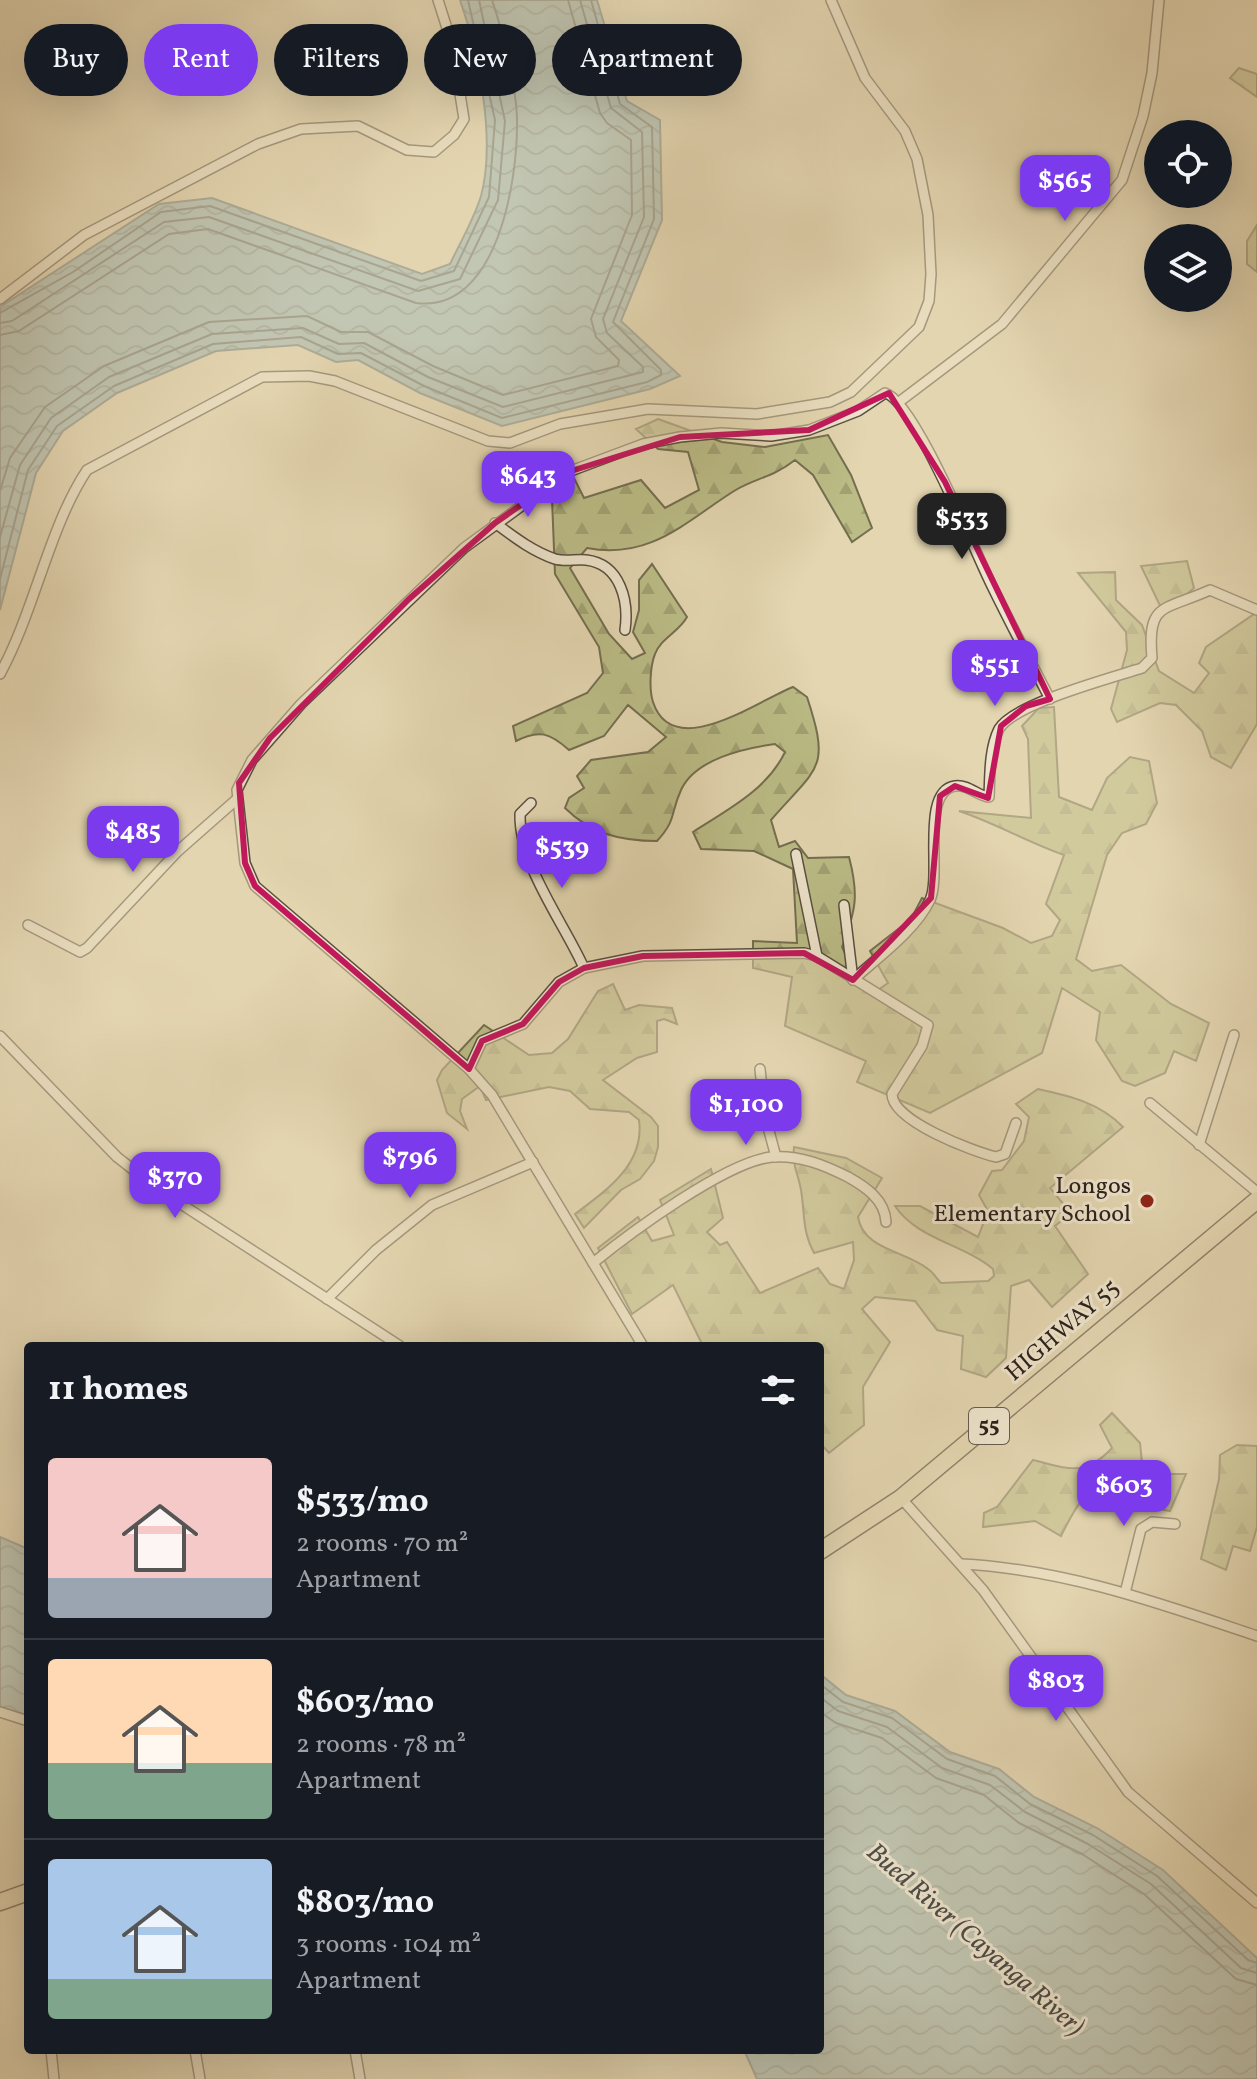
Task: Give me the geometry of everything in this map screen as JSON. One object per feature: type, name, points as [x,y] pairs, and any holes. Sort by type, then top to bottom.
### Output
[{"type":"highway","name":"HIGHWAY 55","points":[[824,1548],[901,1498],[1257,1200]]},
{"type":"highway","points":[[0,1902],[24,1893]]},
{"type":"street","points":[[0,299],[84,235],[258,144],[301,129],[358,126],[407,150],[434,152],[454,135],[464,119],[452,44],[438,0]]},
{"type":"street","points":[[0,674],[23,629],[72,493],[87,470],[262,377],[309,376],[335,381],[488,441],[510,443],[560,424],[648,409],[777,413],[830,402],[851,392],[919,327],[929,301],[931,245],[912,144],[865,78],[831,0]]},
{"type":"street","points":[[899,402],[1002,324],[1122,180],[1143,116],[1159,0]]},
{"type":"street","points":[[641,1342],[492,1095],[469,1069],[255,886],[245,863],[237,799],[239,783],[252,760],[301,704],[409,599],[495,523],[568,472],[643,444],[721,433],[771,436],[809,430],[858,411],[885,393],[899,402],[945,482],[989,580],[1050,699]]},
{"type":"street","points":[[495,523],[542,554],[563,561],[592,561],[610,573],[624,593],[625,630]]},
{"type":"street","points":[[853,980],[912,924],[931,898],[935,808],[940,796],[955,786],[967,787],[988,798],[994,741],[1001,726],[1026,706],[1149,663],[1149,627],[1156,614],[1210,590],[1257,610]]},
{"type":"street","points":[[28,925],[70,949],[80,952],[87,948],[178,851],[237,799]]},
{"type":"street","points":[[531,803],[520,814],[528,849],[559,926],[584,968]]},
{"type":"street","points":[[796,854],[817,956]]},
{"type":"street","points":[[844,905],[853,980]]},
{"type":"street","points":[[469,1069],[482,1041],[523,1024],[559,982],[584,968],[643,956],[789,952],[817,956],[928,1025],[922,1046],[892,1094],[893,1103],[900,1111],[949,1141],[996,1157],[1005,1154],[1016,1123]]},
{"type":"street","points":[[1199,1145],[1234,1035]]},
{"type":"street","points":[[0,1036],[117,1157],[158,1189],[394,1342]]},
{"type":"street","points":[[760,1069],[765,1116],[776,1157]]},
{"type":"street","points":[[1150,1103],[1257,1192]]},
{"type":"street","points":[[593,1263],[668,1207],[742,1167],[776,1157],[807,1160],[860,1183],[880,1203],[886,1222]]},
{"type":"street","points":[[327,1299],[376,1250],[432,1205],[533,1162]]},
{"type":"street","points":[[901,1498],[961,1564],[1128,1792],[1257,1903]]},
{"type":"street","points":[[1125,1593],[1141,1529],[1152,1522],[1175,1524]]},
{"type":"street","points":[[961,1564],[1036,1571],[1125,1593],[1257,1636]]},
{"type":"street","points":[[0,1712],[24,1720]]},
{"type":"street","points":[[51,2054],[54,2079]]},
{"type":"street","points":[[196,2054],[200,2079]]},
{"type":"street","points":[[356,2054],[360,2079]]},
{"type":"highlighted area","points":[[889,393],[945,482],[1050,699],[1026,706],[1001,726],[988,798],[955,786],[940,796],[931,898],[853,980],[804,953],[643,956],[584,968],[559,982],[523,1024],[482,1041],[469,1069],[255,886],[245,863],[239,783],[270,738],[409,599],[495,523],[568,472],[680,437],[809,430]]},
{"type":"green space","points":[[1239,68],[1257,74],[1257,97],[1230,78]]},
{"type":"green space","points":[[1257,225],[1257,272],[1247,264],[1247,241]]},
{"type":"green space","points":[[658,419],[722,442],[765,447],[828,435],[851,475],[872,528],[852,542],[813,475],[795,460],[779,471],[734,491],[666,536],[630,549],[587,548],[570,568],[609,634],[632,659],[645,653],[633,632],[639,610],[639,580],[652,564],[687,617],[661,644],[653,659],[652,697],[663,719],[679,727],[697,727],[739,714],[793,687],[807,697],[818,739],[816,766],[771,820],[779,847],[795,841],[808,858],[849,857],[854,902],[842,947],[858,980],[878,990],[888,983],[870,951],[911,919],[922,898],[1003,928],[1031,943],[1052,936],[1060,920],[1046,904],[1064,855],[959,811],[1031,818],[1028,739],[1022,726],[1039,708],[1054,707],[1059,797],[1092,810],[1107,778],[1130,757],[1149,761],[1157,803],[1146,824],[1122,833],[1107,855],[1076,959],[1092,971],[1121,965],[1171,1004],[1209,1023],[1196,1061],[1174,1051],[1165,1073],[1135,1086],[1122,1081],[1096,1040],[1100,1012],[1062,988],[1042,1053],[930,1113],[857,1082],[866,1061],[785,1026],[792,977],[753,968],[753,941],[797,943],[793,869],[754,851],[701,849],[693,832],[757,788],[785,752],[775,744],[750,749],[722,757],[697,770],[681,790],[670,822],[657,841],[631,840],[607,834],[585,824],[565,808],[569,798],[584,788],[577,776],[591,760],[648,752],[666,737],[628,705],[604,736],[569,750],[544,735],[531,735],[516,741],[513,726],[587,693],[603,673],[599,647],[555,574],[551,474],[566,462],[584,498],[641,480],[665,508],[699,490],[688,452],[658,449],[636,429]]},
{"type":"green space","points":[[1187,561],[1194,588],[1164,614],[1141,566]]},
{"type":"green space","points":[[1115,572],[1116,600],[1142,625],[1159,671],[1194,693],[1209,673],[1199,663],[1206,647],[1257,612],[1257,724],[1231,768],[1211,757],[1202,731],[1176,705],[1160,703],[1117,722],[1111,709],[1127,650],[1126,632],[1078,573]]},
{"type":"green space","points":[[613,984],[625,1010],[639,1005],[672,1008],[677,1024],[664,1019],[657,1021],[657,1052],[637,1058],[603,1080],[651,1117],[658,1126],[658,1147],[654,1161],[640,1179],[621,1190],[584,1228],[575,1214],[611,1185],[630,1163],[639,1136],[639,1120],[629,1112],[590,1109],[570,1091],[549,1087],[486,1100],[480,1086],[462,1099],[460,1111],[467,1129],[447,1113],[437,1080],[442,1070],[484,1025],[529,1055],[552,1053],[568,1039],[598,991]]},
{"type":"green space","points":[[1038,1089],[1094,1106],[1123,1127],[1050,1188],[1071,1213],[1055,1226],[1088,1274],[1052,1307],[1029,1280],[1011,1286],[1006,1358],[986,1377],[961,1369],[963,1336],[937,1330],[915,1301],[875,1297],[862,1309],[890,1342],[863,1387],[864,1425],[829,1453],[824,1447],[824,1342],[701,1342],[673,1285],[632,1314],[598,1248],[638,1217],[652,1241],[674,1235],[660,1200],[711,1169],[723,1218],[707,1232],[720,1245],[727,1242],[760,1293],[818,1268],[830,1284],[844,1289],[854,1260],[853,1242],[814,1253],[806,1230],[794,1147],[846,1158],[882,1178],[858,1217],[868,1237],[919,1263],[941,1283],[988,1281],[994,1276],[993,1269],[915,1226],[895,1206],[920,1206],[978,1237],[988,1211],[979,1195],[992,1171],[1002,1170],[1024,1141],[1029,1117],[1016,1104]]},
{"type":"green space","points":[[1112,1413],[1140,1443],[1142,1463],[1158,1474],[1186,1474],[1170,1511],[1143,1506],[1127,1509],[1119,1500],[1113,1480],[1087,1494],[1061,1536],[1035,1521],[983,1527],[984,1513],[997,1507],[1033,1460],[1076,1468],[1085,1467],[1102,1457],[1112,1448],[1100,1425]]},
{"type":"green space","points":[[1237,1445],[1257,1446],[1257,1527],[1250,1551],[1233,1546],[1226,1570],[1201,1559],[1219,1479],[1220,1455]]},
{"type":"water","points":[[460,0],[597,0],[604,24],[552,24],[552,96],[626,96],[627,101],[660,120],[662,220],[621,321],[680,376],[650,389],[502,426],[420,393],[358,360],[336,362],[298,345],[216,351],[117,393],[63,431],[36,473],[0,610],[0,307],[159,204],[212,198],[422,274],[450,264],[481,196],[487,149],[483,96],[536,96],[536,24],[467,24]]},
{"type":"water","points":[[0,1537],[24,1547],[24,1717],[0,1708]]},
{"type":"water","name":"Bued River (Cayanga River)","points":[[824,1677],[846,1695],[895,1711],[950,1752],[999,1769],[1034,1797],[1097,1828],[1163,1870],[1257,1958],[1257,2079],[757,2079],[746,2054],[824,2054]]},
{"type":"place","name":"Longos Elementary School","points":[[1147,1201]]}]
